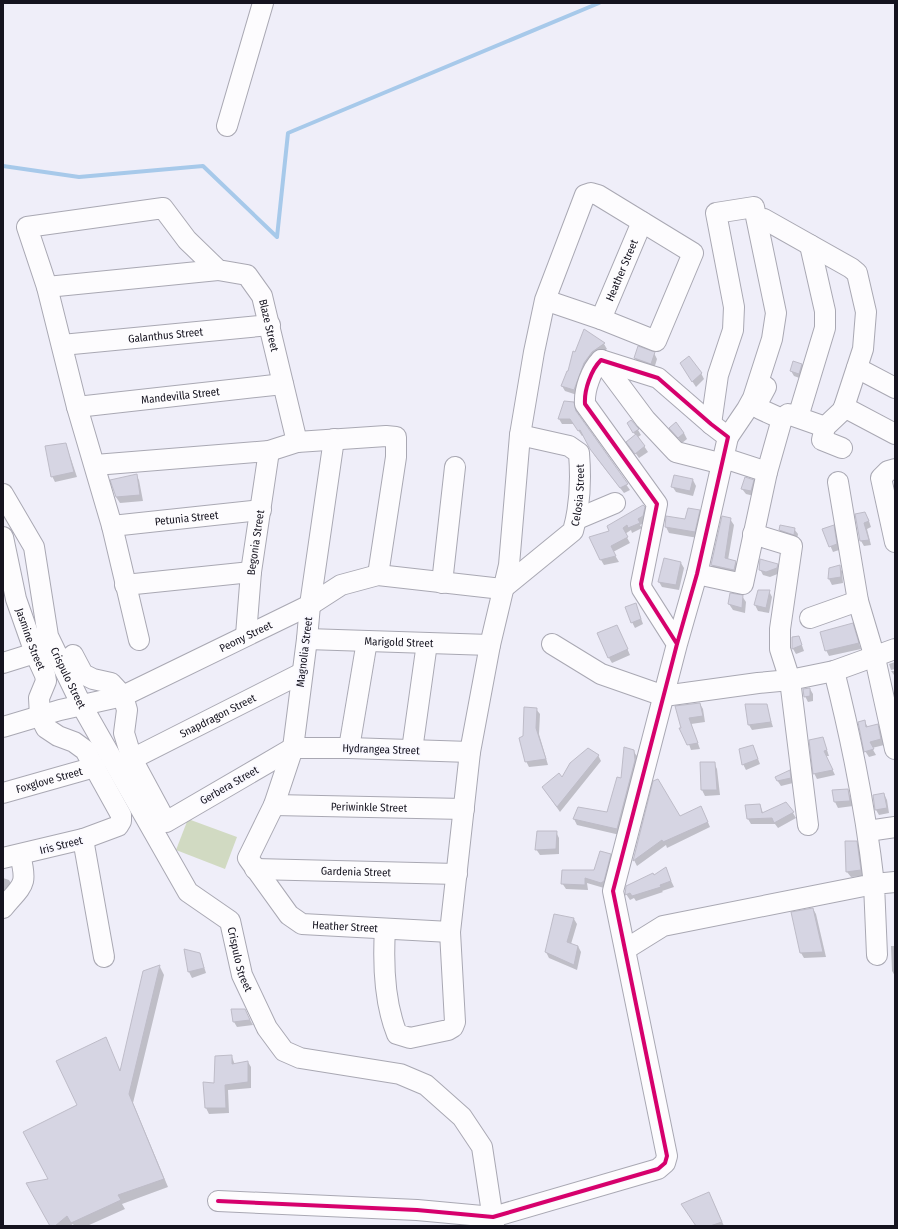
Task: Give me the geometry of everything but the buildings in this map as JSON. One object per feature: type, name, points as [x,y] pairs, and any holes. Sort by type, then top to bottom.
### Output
[{"type":"street","points":[[227,126],[263,3]]},
{"type":"street","points":[[385,929],[383,961],[391,1020],[398,1034],[410,1038],[448,1030],[455,1022],[450,932],[470,752],[490,645],[509,565],[520,435],[534,352],[545,300],[585,195],[591,193],[598,195],[693,253],[656,341],[601,319],[545,300]]},
{"type":"street","points":[[218,1201],[417,1210],[493,1221],[658,1169],[665,1163],[667,1156],[613,891],[677,644],[697,574],[728,437],[748,409],[772,339],[776,313],[754,207],[716,213],[734,307],[733,330],[718,375],[710,424]]},
{"type":"street","points":[[139,640],[112,526],[77,407],[47,287],[27,227],[163,208],[187,240],[218,270]]},
{"type":"street","points":[[825,427],[760,409],[759,400],[768,383],[783,313],[764,219],[857,273],[866,312],[863,349],[843,410],[825,427],[822,440],[842,448]]},
{"type":"street","name":"Heather Street","points":[[601,319],[642,222]]},
{"type":"street","points":[[697,574],[743,584],[767,472],[825,328],[825,311],[810,245]]},
{"type":"street","name":"Blaze Street","points":[[47,287],[218,270],[247,275],[262,296],[297,442]]},
{"type":"street","name":"Galanthus Street","points":[[62,345],[270,325]]},
{"type":"street","points":[[601,360],[645,419],[676,452],[723,461],[767,472]]},
{"type":"street","points":[[601,360],[658,378],[710,424],[728,437]]},
{"type":"street","points":[[601,360],[595,366],[584,396],[585,404],[657,504],[641,584],[642,589],[677,644]]},
{"type":"street","points":[[857,368],[895,388]]},
{"type":"street","name":"Mandevilla Street","points":[[77,407],[283,384]]},
{"type":"street","points":[[844,407],[895,434]]},
{"type":"street","name":"Celosia Street","points":[[502,590],[573,531],[577,519],[580,470],[579,453],[569,446],[520,435]]},
{"type":"street","points":[[95,465],[270,451],[297,442],[386,436],[396,437],[396,457],[378,575]]},
{"type":"street","name":"Magnolia Street","points":[[251,863],[274,805],[293,748],[310,605],[334,439]]},
{"type":"street","name":"Begonia Street","points":[[246,635],[251,572],[270,451]]},
{"type":"street","points":[[442,583],[455,467]]},
{"type":"street","points":[[895,469],[888,470],[881,478],[895,542]]},
{"type":"street","points":[[838,482],[858,601],[876,658],[895,749]]},
{"type":"street","name":"Crispulo Street","points":[[3,494],[34,547],[48,636],[82,706],[188,892],[230,921],[242,974],[267,1028],[284,1051],[300,1058],[400,1074],[426,1085],[462,1117],[482,1147],[493,1221]]},
{"type":"street","points":[[577,519],[615,502]]},
{"type":"street","name":"Petunia Street","points":[[112,526],[261,510]]},
{"type":"street","points":[[753,534],[792,546],[780,629],[781,656],[790,680],[808,825]]},
{"type":"street","name":"Jasmine Street","points":[[3,538],[10,601],[45,675],[46,681],[39,698],[40,716]]},
{"type":"street","points":[[125,585],[251,572]]},
{"type":"street","name":"Peony Street","points":[[3,727],[60,710],[123,696],[310,605],[341,585],[378,575],[502,590]]},
{"type":"street","points":[[810,618],[858,601]]},
{"type":"street","name":"Marigold Street","points":[[307,639],[490,645]]},
{"type":"street","points":[[349,748],[368,641]]},
{"type":"street","points":[[412,750],[428,643]]},
{"type":"street","points":[[552,644],[601,674],[664,696],[790,680],[834,671],[876,658],[895,649]]},
{"type":"street","points":[[3,663],[35,653]]},
{"type":"street","points":[[73,655],[83,674],[93,679],[112,683],[123,696],[127,710],[124,732],[132,759]]},
{"type":"street","points":[[834,671],[852,745],[868,831],[874,884],[877,955]]},
{"type":"street","name":"Snapdragon Street","points":[[132,759],[302,673]]},
{"type":"street","points":[[40,716],[46,728],[58,736],[74,742],[85,750],[95,767]]},
{"type":"street","name":"Hydrangea Street","points":[[293,748],[349,748],[470,752]]},
{"type":"street","name":"Gerbera Street","points":[[132,759],[166,822],[293,748]]},
{"type":"street","name":"Foxglove Street","points":[[3,793],[95,767]]},
{"type":"street","name":"Iris Street","points":[[11,857],[83,840],[118,826],[121,821],[121,815],[95,767]]},
{"type":"street","name":"Periwinkle Street","points":[[274,805],[464,809]]},
{"type":"street","points":[[868,831],[895,827]]},
{"type":"street","points":[[83,840],[104,957]]},
{"type":"street","points":[[3,908],[24,883],[25,875],[11,857]]},
{"type":"street","name":"Heather Street","points":[[251,863],[289,915],[302,924],[450,932]]},
{"type":"street","name":"Gardenia Street","points":[[251,863],[457,874]]},
{"type":"street","points":[[626,949],[663,926],[874,884],[895,882]]},
{"type":"green space","points":[[188,819],[237,837],[225,869],[176,850]]},
{"type":"waterway","points":[[3,166],[79,177],[203,166],[277,237],[288,133],[599,3]]},
{"type":"cycle path","points":[[218,1201],[417,1210],[493,1217],[658,1169],[665,1163],[667,1156],[613,891],[677,644],[697,574],[728,437],[658,378],[601,360],[597,364],[589,380],[585,404],[657,504],[641,584],[642,589],[677,644]]}]
